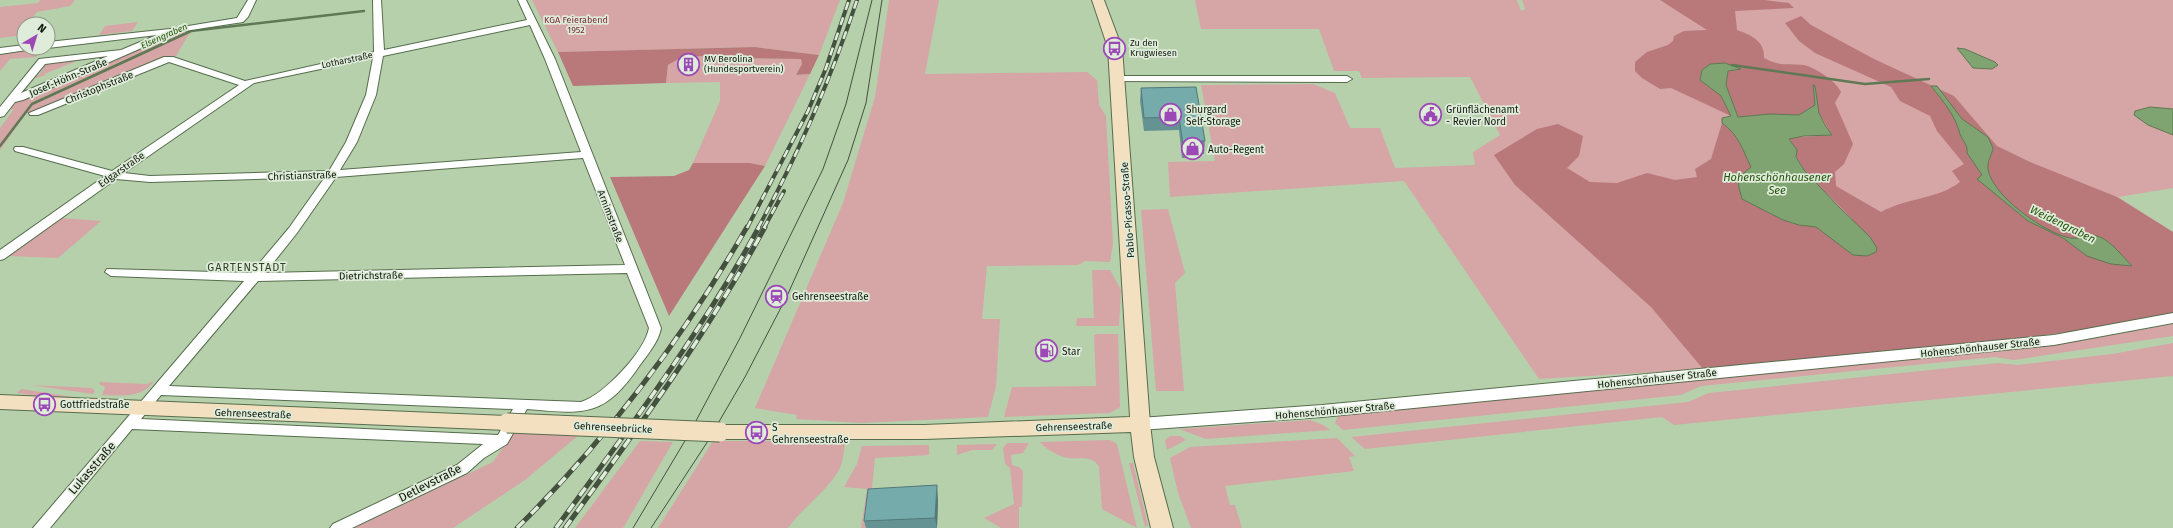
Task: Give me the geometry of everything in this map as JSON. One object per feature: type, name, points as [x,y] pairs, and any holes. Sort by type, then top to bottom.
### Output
[{"type":"main road","name":"Pablo-Picasso-Straße","points":[[1098,0],[1115,48],[1140,424],[1144,457],[1162,528]]},
{"type":"main road","name":"Gehrenseestraße","points":[[0,402],[142,408],[504,431]]},
{"type":"main road","name":"Gehrenseestraße","points":[[720,432],[924,432],[1140,424]]},
{"type":"main road","name":"Gehrenseebrücke","points":[[504,431],[720,432]]},
{"type":"street","name":"Josef-Höhn-Straße","points":[[12,99],[19,98],[176,30],[240,20],[244,17],[252,0]]},
{"type":"street","points":[[142,408],[298,224],[333,174],[366,108],[380,53],[381,27],[377,0]]},
{"type":"street","name":"Arnimstraße","points":[[522,0],[550,59],[655,328],[654,334],[625,375],[610,392],[591,405],[580,408]]},
{"type":"street","name":"Lotharstraße","points":[[245,84],[257,78],[533,22]]},
{"type":"street","points":[[56,44],[176,30]]},
{"type":"street","points":[[0,51],[16,49]]},
{"type":"street","name":"Josef-Höhn-Straße","points":[[0,114],[42,62],[103,53],[125,53]]},
{"type":"street","name":"Christophstraße","points":[[34,113],[164,60],[170,59],[245,84]]},
{"type":"street","points":[[1118,79],[1347,79]]},
{"type":"street","name":"Edgarstraße","points":[[0,256],[114,174],[245,84]]},
{"type":"street","name":"Christianstraße","points":[[19,149],[114,174],[150,179],[333,174],[564,158],[587,154]]},
{"type":"street","name":"Dietrichstraße","points":[[111,272],[254,277],[632,269]]},
{"type":"street","name":"Hohenschönhauser Straße","points":[[1140,424],[1330,410],[2046,340],[2082,336],[2173,318]]},
{"type":"street","name":"Gehrenseestraße","points":[[158,390],[523,404],[580,408]]},
{"type":"street","name":"Detlevstraße","points":[[338,528],[462,469],[504,431],[523,404]]},
{"type":"street","name":"Lukasstraße","points":[[41,528],[142,408]]},
{"type":"street","name":"Gehrenseestraße","points":[[130,424],[504,431]]},
{"type":"green space","points":[[40,0],[75,0],[70,6],[37,12],[34,16],[16,16],[16,36],[0,38],[0,7],[38,3]]},
{"type":"green space","name":"KGA Feierabend 1952","points":[[532,0],[840,0],[819,55],[755,47],[558,52]]},
{"type":"green space","points":[[889,0],[939,0],[925,74],[1087,72],[1097,80],[1099,105],[1106,116],[1113,244],[1110,262],[1085,261],[1078,265],[987,266],[982,319],[1000,319],[996,387],[988,417],[861,423],[796,419],[797,415],[755,408],[843,203],[875,97]]},
{"type":"green space","points":[[1195,0],[1517,0],[1521,11],[1525,9],[1522,0],[2173,0],[2173,188],[2118,197],[2173,232],[1703,369],[1539,379],[1404,181],[1170,197],[1168,162],[1215,161],[1201,85],[1313,84],[1335,93],[1350,128],[1380,128],[1395,168],[1475,165],[1473,152],[1500,135],[1470,77],[1362,78],[1359,71],[1334,71],[1319,29],[1201,29]]},
{"type":"green space","points":[[138,22],[132,31],[99,35],[105,26]]},
{"type":"green space","points":[[192,29],[176,56],[162,58],[26,114],[0,150],[0,128],[14,109],[7,110],[14,103],[178,32]]},
{"type":"green space","points":[[16,50],[16,56],[37,56],[10,59],[0,71],[0,52]]},
{"type":"green space","points":[[732,55],[733,58],[801,59],[802,64],[796,75],[810,74],[765,166],[750,163],[693,163],[720,101],[720,82],[666,83],[668,65],[682,57]]},
{"type":"green space","points":[[82,59],[44,74],[46,75],[36,78],[32,76],[39,75],[44,68],[38,68],[47,62]]},
{"type":"green space","points":[[1168,209],[1185,273],[1175,283],[1184,391],[1156,391],[1141,210]]},
{"type":"green space","points":[[61,218],[101,221],[58,258],[9,256]]},
{"type":"green space","points":[[1092,270],[1110,270],[1121,290],[1119,326],[1076,326],[1077,318],[1094,318]]},
{"type":"green space","points":[[2173,324],[2173,336],[2014,360],[1995,357],[1701,386],[1681,395],[1343,430],[1335,423],[1338,416],[1382,410],[2061,344]]},
{"type":"green space","points":[[1118,334],[1120,407],[1110,413],[1004,417],[1012,387],[1096,386],[1094,335]]},
{"type":"green space","points":[[2173,343],[2173,376],[1674,425],[1662,417],[1365,449],[1351,437],[1688,402],[1709,393],[1998,363],[2017,365],[2112,354]]},
{"type":"green space","points":[[154,381],[143,391],[131,395],[102,395],[105,387],[99,384],[100,382],[147,384]]},
{"type":"green space","points":[[31,385],[92,388],[95,391],[93,394]]},
{"type":"green space","points":[[21,389],[85,399],[53,398],[17,393]]},
{"type":"green space","points":[[1310,420],[1323,425],[1330,430],[1206,439],[1179,429]]},
{"type":"green space","points":[[514,431],[580,434],[525,480],[453,528],[354,528],[493,462]]},
{"type":"green space","points":[[1170,436],[1180,436],[1186,440],[1167,450],[1165,440]]},
{"type":"green space","points":[[1337,438],[1355,456],[1349,457],[1354,471],[1225,486],[1230,505],[1235,505],[1242,528],[1191,528],[1178,493],[1170,458],[1190,447]]},
{"type":"green space","points":[[1110,440],[1117,444],[1137,528],[1102,509],[1099,467],[1096,463],[1092,460],[1083,458],[1069,458],[1061,456],[1048,449],[1040,442]]},
{"type":"green space","points":[[640,441],[673,442],[623,528],[575,528]]},
{"type":"green space","points":[[713,441],[815,441],[845,443],[841,464],[834,478],[800,513],[788,528],[658,528]]},
{"type":"green space","points":[[1007,443],[1029,443],[1023,453],[1011,455],[1012,465],[1019,467],[1023,471],[1022,507],[1019,507],[1019,528],[1001,528],[984,518],[1014,504],[1010,468],[1005,464],[1003,448]]},
{"type":"green space","points":[[997,444],[992,450],[972,450],[957,455],[957,445]]},
{"type":"green space","points":[[929,445],[929,455],[875,458],[868,528],[861,528],[867,489],[844,487],[857,464],[862,446]]},
{"type":"green space","points":[[1129,463],[1133,463],[1148,525],[1145,527]]},
{"type":"shaded area","points":[[1660,0],[1764,0],[1789,3],[1794,8],[1735,11],[1737,30],[1747,34],[1760,43],[1764,52],[1764,58],[1779,64],[1804,65],[1820,72],[1835,84],[1841,92],[1835,103],[1853,144],[1844,164],[1835,172],[1836,186],[1881,212],[1891,207],[1951,188],[1960,182],[1952,171],[1964,164],[1937,131],[1930,116],[1900,101],[1891,87],[1815,53],[1799,41],[1785,23],[1801,16],[1811,25],[1874,59],[1954,96],[1997,146],[2030,162],[2117,197],[2173,232],[2173,314],[2056,334],[1938,348],[1703,369],[1651,307],[1515,185],[1494,155],[1537,129],[1558,124],[1583,136],[1579,156],[1567,168],[1590,182],[1617,183],[1647,173],[1675,180],[1697,177],[1695,169],[1711,159],[1722,123],[1739,141],[1745,152],[1755,175],[1767,212],[1791,223],[1816,227],[1845,249],[1852,219],[1804,170],[1796,156],[1797,150],[1789,138],[1832,135],[1819,113],[1813,86],[1815,105],[1799,115],[1770,114],[1737,117],[1726,85],[1728,71],[1740,69],[1735,67],[1725,64],[1711,65],[1702,70],[1700,80],[1721,96],[1731,116],[1671,88],[1660,89],[1642,78],[1635,71],[1635,62],[1647,52],[1668,45],[1673,41],[1674,36],[1684,31],[1707,30]]},
{"type":"shaded area","points":[[755,47],[819,55],[810,74],[796,75],[802,64],[801,59],[733,58],[732,55],[682,57],[668,65],[666,83],[573,86],[558,52]]},
{"type":"shaded area","points":[[693,163],[750,163],[765,166],[669,316],[610,177],[674,176],[689,170]]},
{"type":"water","points":[[1957,48],[1965,49],[1995,62],[1998,65],[1992,69],[1973,68]]},
{"type":"water","name":"Hohenschönhausener See","points":[[1725,63],[1741,69],[1728,71],[1726,85],[1738,117],[1770,114],[1799,115],[1815,105],[1813,85],[1815,86],[1819,113],[1832,135],[1804,136],[1789,139],[1797,150],[1796,157],[1804,170],[1870,237],[1877,248],[1876,252],[1867,256],[1853,255],[1816,227],[1799,225],[1783,220],[1742,199],[1738,178],[1751,167],[1736,137],[1722,123],[1722,118],[1731,116],[1721,96],[1700,80],[1702,70],[1710,64]]},
{"type":"water","points":[[1931,86],[1937,86],[1962,119],[1988,137],[1993,148],[1988,163],[1988,169],[1992,180],[1999,190],[2021,212],[2059,235],[2070,238],[2093,235],[2100,237],[2113,246],[2132,266],[2111,264],[2087,256],[2063,238],[2028,221],[1977,179],[1982,175],[1967,153],[1966,145],[1952,114]]},
{"type":"water","points":[[2150,107],[2173,109],[2173,135],[2148,125],[2134,115],[2135,111]]},
{"type":"building","points":[[1196,87],[1205,141],[1200,141],[1200,145],[1183,145],[1179,117],[1144,118],[1141,88]]},
{"type":"building","points":[[937,485],[935,518],[864,521],[868,489]]},
{"type":"waterway","name":"Elsengraben","points":[[0,146],[32,104],[191,31],[364,11]]},
{"type":"waterway","points":[[1732,65],[1865,84],[1929,79]]},
{"type":"tram line","points":[[633,528],[689,434],[740,338],[823,169],[846,104],[872,0]]},
{"type":"tram line","points":[[651,528],[706,444],[745,377],[787,296],[848,160],[866,103],[882,0]]},
{"type":"railway","points":[[747,228],[808,111],[826,68],[849,0]]},
{"type":"railway","points":[[758,228],[787,172],[813,116],[825,88],[857,0]]},
{"type":"railway","points":[[764,228],[784,191]]},
{"type":"railway","points":[[517,528],[582,459],[642,385],[697,308],[747,227]]},
{"type":"railway","points":[[556,528],[636,418],[688,343],[737,266],[759,227]]},
{"type":"railway","points":[[565,528],[670,381],[720,305],[765,227]]},
{"type":"place","name":"Zu den Krugwiesen","points":[[1115,48]]},
{"type":"place","name":"MV Berolina (Hundesportverein)","points":[[688,64]]},
{"type":"place","name":"Shurgard Self-Storage","points":[[1170,115]]},
{"type":"place","name":"Grünflächenamt - Revier Nord","points":[[1430,115]]},
{"type":"place","name":"Auto-Regent","points":[[1192,149]]},
{"type":"place","name":"Gehrenseestraße","points":[[777,296]]},
{"type":"place","name":"Star","points":[[1047,351]]},
{"type":"place","name":"Gottfriedstraße","points":[[45,404]]},
{"type":"place","name":"S Gehrenseestraße","points":[[756,433]]},
{"type":"district","name":"GARTENSTADT","points":[[247,267]]},
{"type":"water label","name":"Weidengraben","points":[[2063,224]]}]
